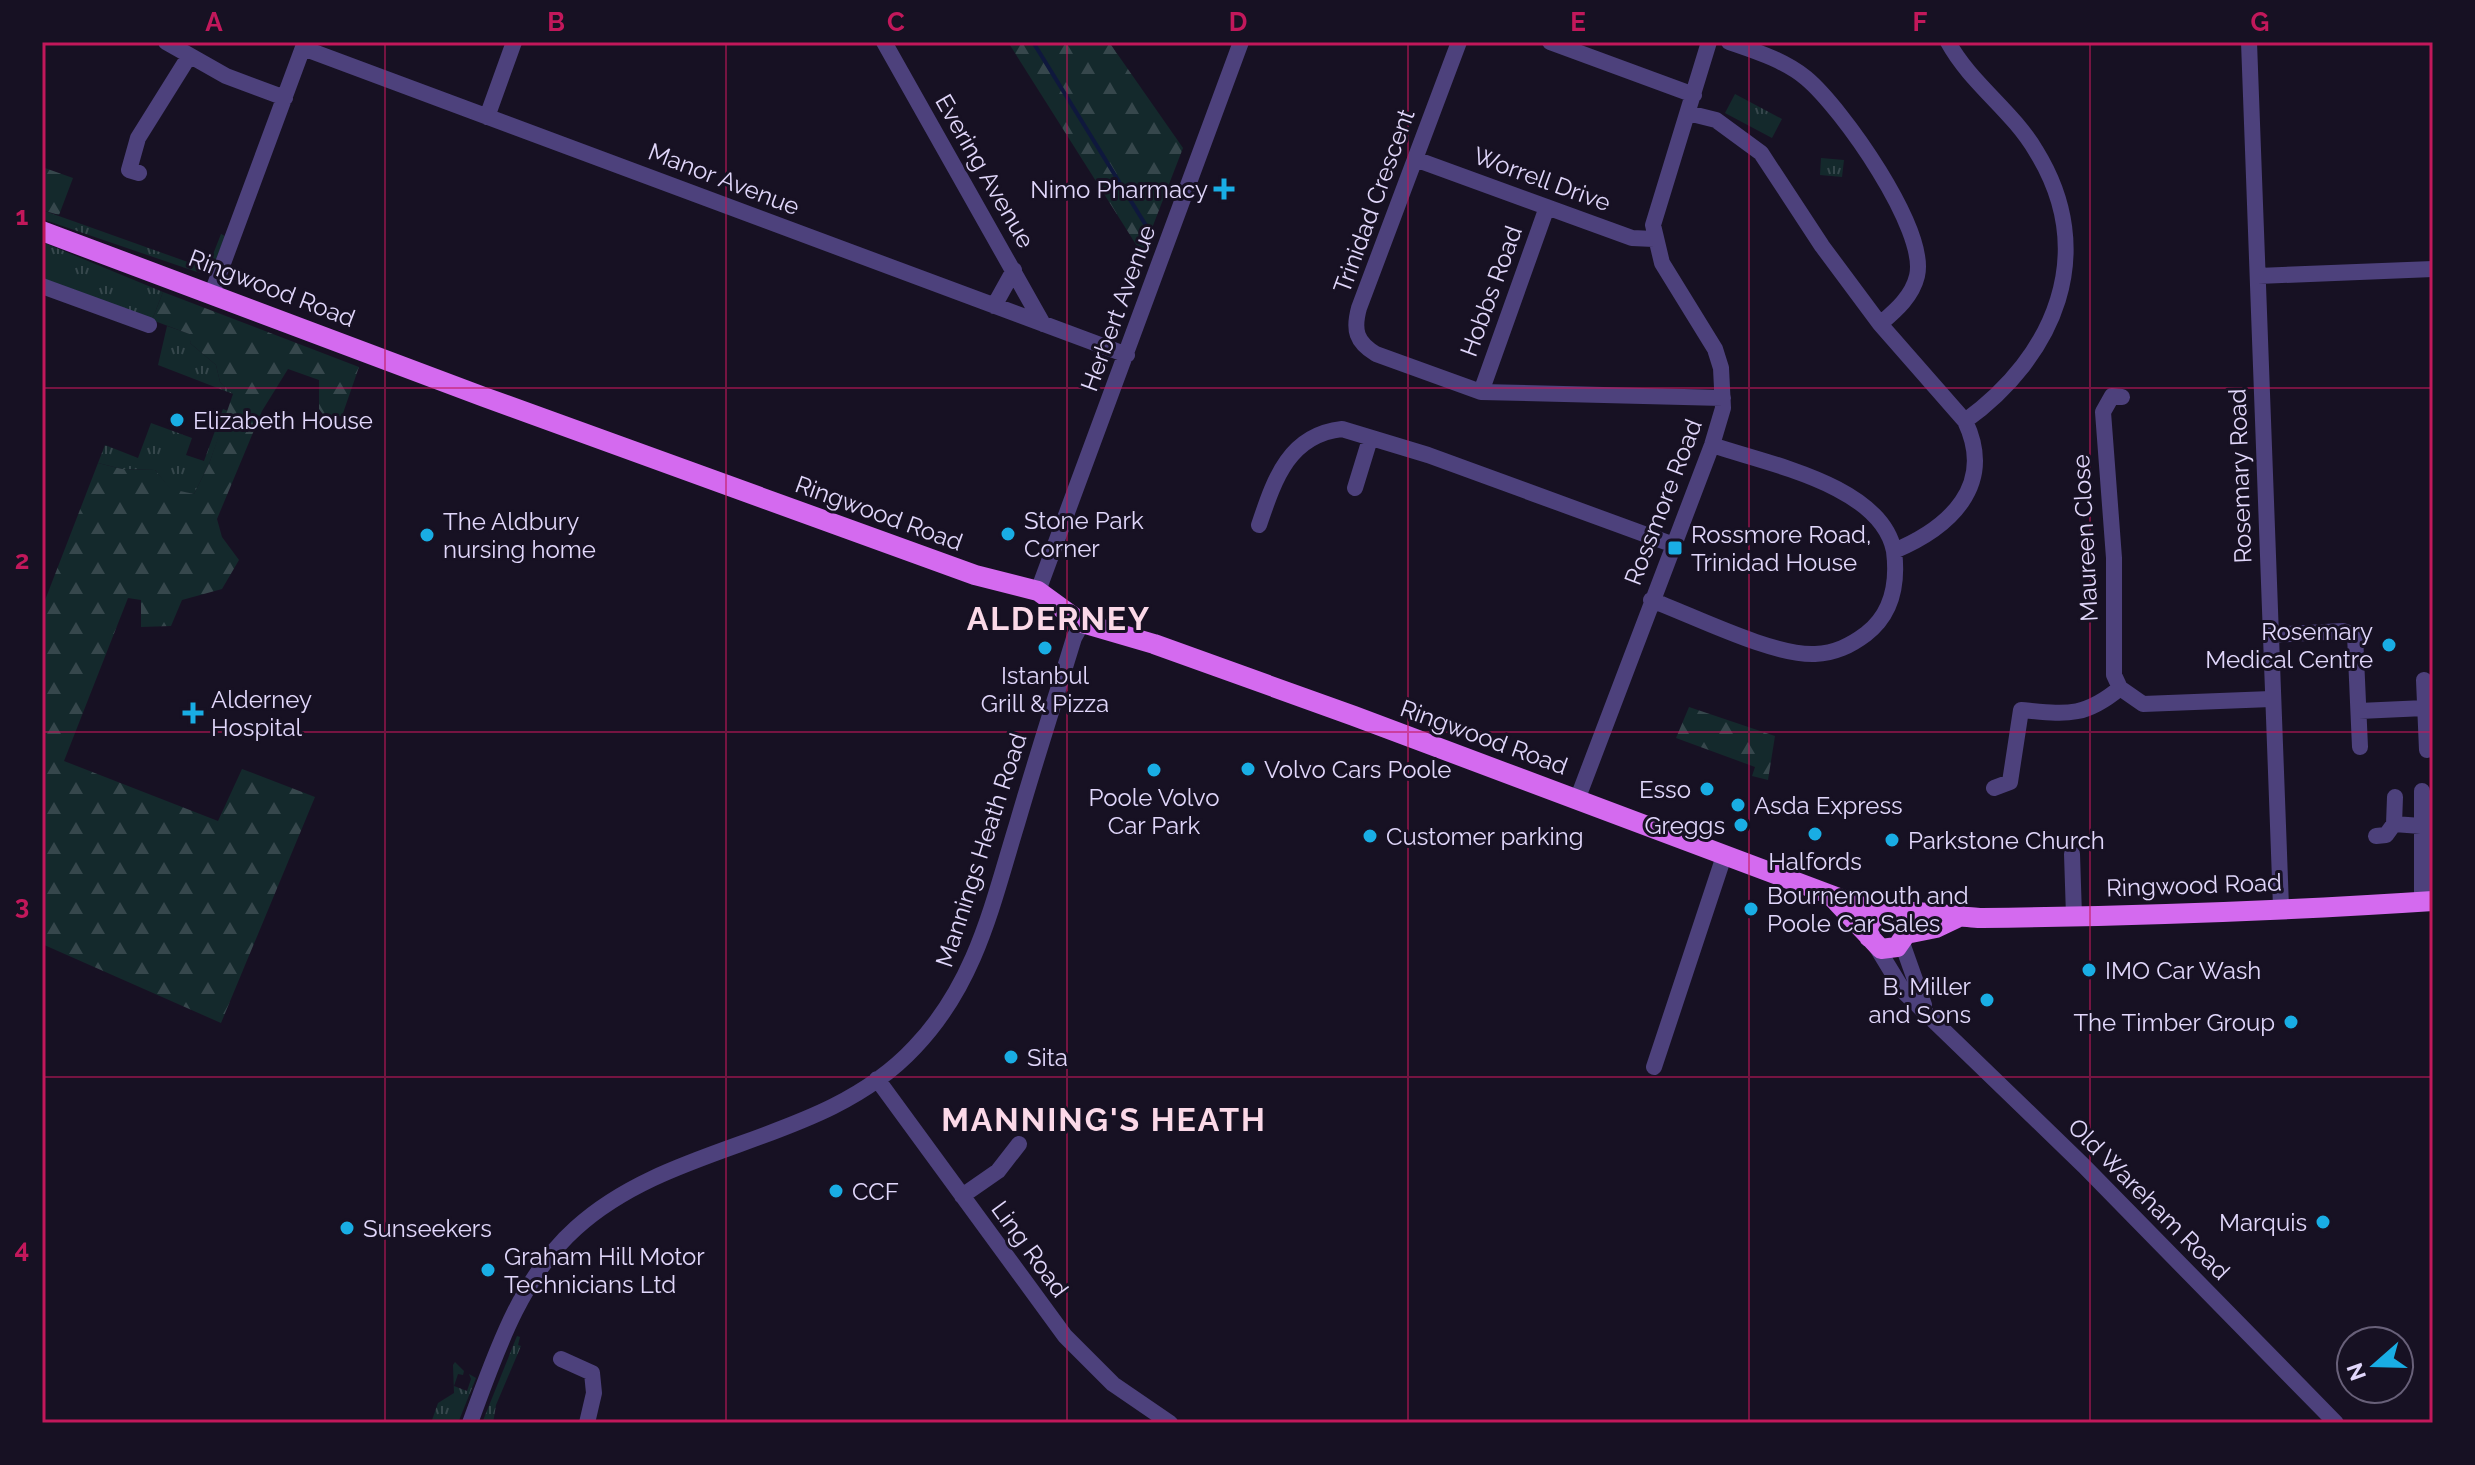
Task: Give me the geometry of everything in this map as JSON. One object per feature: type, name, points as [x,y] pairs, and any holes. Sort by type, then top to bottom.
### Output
[{"type":"main road","name":"Ringwood Road","points":[[42,231],[484,397],[960,570],[1010,586],[1038,591],[1082,623],[1154,644],[1724,856],[1888,913],[1927,912],[1957,918],[2074,916],[2428,901]]},
{"type":"main road","name":"Ringwood Road","points":[[1831,895],[1872,942]]},
{"type":"main road","points":[[1888,913],[1904,923],[1904,938],[1887,950],[1872,942],[1868,926],[1888,913]]},
{"type":"main road","name":"Ringwood Road","points":[[1904,938],[1957,918]]},
{"type":"street","points":[[166,42],[188,58],[285,98]]},
{"type":"street","points":[[487,117],[514,42]]},
{"type":"street","name":"Evering Avenue","points":[[884,42],[1043,324]]},
{"type":"street","name":"Herbert Avenue","points":[[1038,591],[1241,42]]},
{"type":"street","name":"Trinidad Crescent","points":[[1459,42],[1359,308],[1356,331],[1361,343],[1376,354],[1481,392],[1723,398]]},
{"type":"street","points":[[1550,42],[1694,95]]},
{"type":"street","points":[[1654,239],[1653,225],[1709,42]]},
{"type":"street","points":[[1729,42],[1786,64],[1828,99],[1867,153],[1910,228],[1917,248],[1916,279],[1900,305],[1880,324]]},
{"type":"street","points":[[1948,42],[1963,67],[2037,152],[2061,214],[2065,249],[2060,294],[2036,353],[2021,373],[1965,421]]},
{"type":"street","name":"Rosemary Road","points":[[2249,42],[2281,907]]},
{"type":"street","points":[[212,293],[304,45]]},
{"type":"street","name":"Manor Avenue","points":[[304,45],[487,117],[1127,355]]},
{"type":"street","points":[[139,173],[129,170],[138,138],[188,58]]},
{"type":"street","points":[[1688,113],[1716,120],[1761,153],[1822,246],[1880,324],[1965,421],[1974,460],[1969,490],[1950,518],[1934,532],[1894,551]]},
{"type":"street","name":"Worrell Drive","points":[[1415,159],[1632,238],[1654,239]]},
{"type":"street","name":"Hobbs Road","points":[[1481,392],[1547,207]]},
{"type":"street","name":"Rossmore Road","points":[[1577,800],[1712,445],[1723,398],[1721,368],[1715,349],[1662,263],[1654,239]]},
{"type":"street","points":[[2258,276],[2433,269]]},
{"type":"street","points":[[994,306],[1014,270]]},
{"type":"street","points":[[42,286],[149,325]]},
{"type":"street","name":"Maureen Close","points":[[2120,688],[2114,675],[2114,558],[2103,412],[2112,396],[2122,397]]},
{"type":"street","points":[[1259,525],[1277,473],[1293,451],[1330,430],[1342,429],[1428,455],[1674,545]]},
{"type":"street","points":[[1355,488],[1370,439]]},
{"type":"street","points":[[1651,600],[1799,653],[1832,652],[1862,637],[1884,615],[1895,585],[1894,551],[1887,529],[1859,500],[1712,445]]},
{"type":"street","points":[[2354,614],[2360,747]]},
{"type":"street","name":"Mannings Heath Road","points":[[470,1423],[520,1303],[554,1252],[576,1228],[630,1191],[664,1175],[798,1125],[877,1079],[917,1045],[951,1004],[968,973],[1074,638],[1082,623]]},
{"type":"street","points":[[2270,635],[2343,631],[2355,635]]},
{"type":"street","points":[[2424,680],[2427,750]]},
{"type":"street","points":[[1994,788],[2010,782],[2021,710],[2074,714],[2091,710],[2120,688],[2143,704],[2271,699]]},
{"type":"street","points":[[2359,711],[2425,708]]},
{"type":"street","points":[[2422,791],[2421,826],[2428,901]]},
{"type":"street","points":[[2376,836],[2386,835],[2394,824],[2395,797]]},
{"type":"street","points":[[2394,824],[2421,826]]},
{"type":"street","points":[[2072,854],[2074,916]]},
{"type":"street","points":[[1654,1067],[1724,856]]},
{"type":"street","name":"Old Wareham Road","points":[[1904,938],[1927,1011]]},
{"type":"street","name":"Old Wareham Road","points":[[1872,942],[1904,992],[1927,1011],[2336,1423]]},
{"type":"street","name":"Ling Road","points":[[877,1079],[1065,1336],[1113,1384],[1170,1423]]},
{"type":"street","points":[[962,1196],[998,1171],[1019,1144]]},
{"type":"street","points":[[561,1359],[592,1373],[594,1393],[587,1423]]},
{"type":"green space","points":[[1008,42],[1109,42],[1183,148],[1142,254]]},
{"type":"green space","points":[[1735,94],[1782,119],[1772,138],[1725,113]]},
{"type":"green space","points":[[1821,158],[1844,160],[1842,177],[1820,175]]},
{"type":"green space","points":[[42,167],[73,178],[59,215],[42,210]]},
{"type":"green space","points":[[42,210],[199,266],[210,262],[221,234],[225,236],[211,272],[200,273],[42,219]]},
{"type":"green space","points":[[42,242],[163,292],[152,320],[42,279]]},
{"type":"green space","points":[[163,292],[359,367],[342,416],[325,417],[319,409],[319,380],[288,369],[262,411],[217,519],[222,537],[239,560],[222,589],[182,600],[171,626],[141,627],[141,600],[128,598],[64,761],[218,821],[242,769],[315,797],[221,1023],[42,944],[42,608],[98,463],[122,469],[155,470],[171,489],[194,494],[209,464],[233,394],[220,382],[216,365],[190,343],[192,335],[152,320]]},
{"type":"green space","points":[[167,326],[193,335],[190,343],[216,365],[220,382],[233,394],[158,365]]},
{"type":"green space","points":[[223,409],[228,411],[209,464],[194,494],[171,490],[155,470],[122,469],[98,463],[105,445],[138,458],[151,423],[192,438],[186,455],[204,461]]},
{"type":"green space","points":[[1689,707],[1775,736],[1768,780],[1752,776],[1755,767],[1676,738]]},
{"type":"green space","points":[[517,1336],[520,1337],[518,1345],[521,1346],[496,1405],[493,1423],[482,1423]]},
{"type":"green space","points":[[455,1362],[464,1371],[463,1375],[458,1374],[454,1386],[467,1391],[471,1379],[469,1374],[476,1378],[458,1423],[431,1423],[438,1403],[454,1393],[453,1365]]},
{"type":"waterway","points":[[1033,42],[1150,232]]},
{"type":"place","name":"Nimo Pharmacy","points":[[1224,189]]},
{"type":"place","name":"Elizabeth House","points":[[177,420]]},
{"type":"place","name":"Stone Park Corner","points":[[1008,534]]},
{"type":"place","name":"The Aldbury nursing home","points":[[427,535]]},
{"type":"place","name":"Rossmore Road, Trinidad House","points":[[1675,548]]},
{"type":"place","name":"Rosemary Medical Centre","points":[[2389,645]]},
{"type":"place","name":"Istanbul Grill & Pizza","points":[[1045,648]]},
{"type":"place","name":"Alderney Hospital","points":[[193,713]]},
{"type":"place","name":"Volvo Cars Poole","points":[[1248,769]]},
{"type":"place","name":"Poole Volvo Car Park","points":[[1154,770]]},
{"type":"place","name":"Esso","points":[[1707,789]]},
{"type":"place","name":"Asda Express","points":[[1738,805]]},
{"type":"place","name":"Greggs","points":[[1741,825]]},
{"type":"place","name":"Halfords","points":[[1815,834]]},
{"type":"place","name":"Customer parking","points":[[1370,836]]},
{"type":"place","name":"Parkstone Church","points":[[1892,840]]},
{"type":"place","name":"Bournemouth and Poole Car Sales","points":[[1751,909]]},
{"type":"place","name":"IMO Car Wash","points":[[2089,970]]},
{"type":"place","name":"B. Miller and Sons","points":[[1987,1000]]},
{"type":"place","name":"The Timber Group","points":[[2291,1022]]},
{"type":"place","name":"Sita","points":[[1011,1057]]},
{"type":"place","name":"CCF","points":[[836,1191]]},
{"type":"place","name":"Marquis","points":[[2323,1222]]},
{"type":"place","name":"Sunseekers","points":[[347,1228]]},
{"type":"place","name":"Graham Hill Motor Technicians Ltd","points":[[488,1270]]},
{"type":"district","name":"ALDERNEY","points":[[1059,618]]},
{"type":"district","name":"MANNING'S HEATH","points":[[1104,1119]]}]
